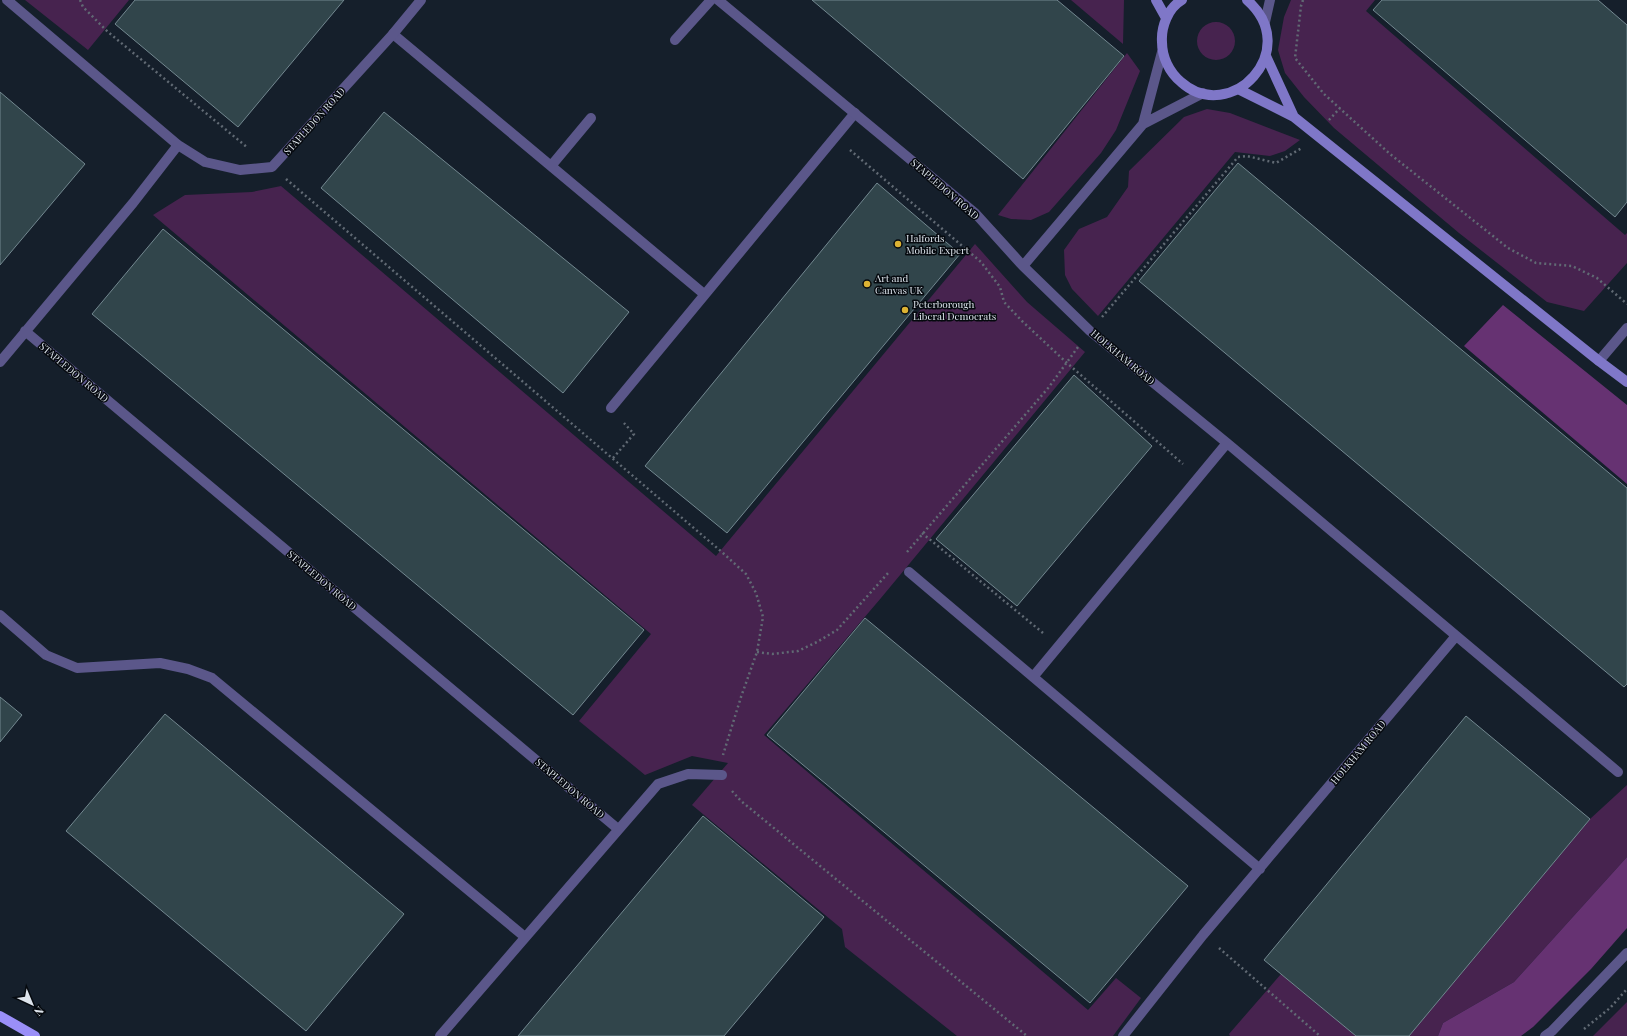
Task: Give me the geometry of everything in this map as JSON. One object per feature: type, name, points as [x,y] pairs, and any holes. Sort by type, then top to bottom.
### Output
[{"type":"main road","points":[[0,1016],[35,1036]]},
{"type":"street","points":[[7,0],[178,146],[205,162],[240,170],[272,167]]},
{"type":"street","name":"STAPLEDON ROAD","points":[[272,167],[393,34],[421,0]]},
{"type":"street","points":[[675,40],[711,0]]},
{"type":"street","name":"STAPLEDON ROAD","points":[[718,0],[975,213],[1023,266]]},
{"type":"street","points":[[1156,0],[1166,18]]},
{"type":"street","points":[[1143,124],[1162,52],[1162,33],[1166,18],[1177,3],[1182,0]]},
{"type":"street","points":[[1248,0],[1256,8],[1265,22]]},
{"type":"street","points":[[1162,52],[1172,74],[1186,86],[1203,94],[1220,94],[1238,89],[1258,73],[1266,56],[1268,40],[1265,22],[1270,0]]},
{"type":"street","points":[[393,34],[704,294]]},
{"type":"street","points":[[1266,56],[1294,117]]},
{"type":"street","points":[[1238,89],[1294,117],[1599,362],[1627,382]]},
{"type":"street","points":[[1023,266],[1143,124],[1203,94]]},
{"type":"street","points":[[611,408],[704,294],[855,114]]},
{"type":"street","points":[[551,166],[591,118]]},
{"type":"street","points":[[0,362],[133,203],[178,146]]},
{"type":"street","name":"HOLKHAM ROAD","points":[[1023,266],[1090,331],[1227,443],[1618,772]]},
{"type":"street","points":[[1599,362],[1627,328]]},
{"type":"street","name":"STAPLEDON ROAD","points":[[25,331],[618,829]]},
{"type":"street","points":[[1033,677],[1227,443]]},
{"type":"street","points":[[909,572],[1260,868]]},
{"type":"street","points":[[0,615],[46,655],[77,668],[160,663],[188,669],[212,678],[525,937]]},
{"type":"street","name":"HOLKHAM ROAD","points":[[1123,1036],[1203,935],[1456,636]]},
{"type":"street","points":[[440,1036],[658,784],[688,774],[722,776]]},
{"type":"street","points":[[1545,1036],[1552,1031],[1627,953]]},
{"type":"path","points":[[80,0],[83,7],[108,32],[272,167],[746,574],[756,593],[763,617],[757,652],[723,754],[722,776],[731,790],[741,801],[1027,1036]]},
{"type":"path","points":[[1303,0],[1294,58],[1324,94],[1390,154],[1508,248],[1536,263],[1572,266],[1597,278],[1627,304]]},
{"type":"path","points":[[904,555],[1049,387],[1090,331],[1238,157],[1247,156],[1276,163],[1304,147],[1340,108]]},
{"type":"path","points":[[835,137],[981,262],[1000,287],[1004,302],[1022,321],[1067,363],[1199,478]]},
{"type":"path","points":[[611,408],[634,434],[612,458]]},
{"type":"path","points":[[922,533],[1059,646]]},
{"type":"path","points":[[757,652],[772,654],[798,651],[837,630],[889,571]]},
{"type":"path","points":[[1203,935],[1320,1036]]},
{"type":"path","points":[[1582,1031],[1610,1008],[1627,989]]},
{"type":"shaded area","points":[[25,0],[129,0],[88,50]]},
{"type":"shaded area","points":[[1071,0],[1124,0],[1123,44]]},
{"type":"shaded area","points":[[1291,0],[1375,0],[1366,11],[1625,235],[1627,233],[1627,263],[1584,311],[1547,302],[1459,233],[1334,128],[1304,97],[1285,73],[1278,50],[1284,17]]},
{"type":"shaded area","points":[[1212,22],[1220,22],[1230,27],[1234,34],[1234,48],[1230,55],[1220,60],[1212,60],[1202,55],[1200,52],[1197,45],[1197,37],[1202,27],[1205,25]]},
{"type":"shaded area","points":[[1127,53],[1140,71],[1116,130],[1101,153],[1049,212],[1031,220],[1011,219],[998,215]]},
{"type":"shaded area","points":[[1207,109],[1230,113],[1300,140],[1285,151],[1270,156],[1235,152],[1098,316],[1072,289],[1065,275],[1064,250],[1079,229],[1107,217],[1128,187],[1129,171],[1184,117]]},
{"type":"shaded area","points":[[281,186],[716,556],[975,244],[1027,302],[1085,352],[881,598],[764,735],[1088,1010],[1116,978],[1141,998],[1113,1036],[957,1036],[845,947],[842,929],[692,805],[728,763],[692,756],[645,775],[579,721],[651,634],[153,215],[185,195],[252,192]]},
{"type":"shaded area","points":[[1503,305],[1627,405],[1627,484],[1464,346]]},
{"type":"shaded area","points":[[1627,785],[1627,857],[1514,982],[1443,1023],[1438,1036],[1409,1036],[1590,819]]},
{"type":"shaded area","points":[[1627,857],[1627,928],[1591,969],[1533,1027],[1521,1036],[1438,1036],[1443,1023],[1514,982]]},
{"type":"shaded area","points":[[1281,974],[1356,1036],[1230,1036],[1229,1034]]},
{"type":"shaded area","points":[[1627,1002],[1627,1036],[1593,1036]]},
{"type":"building","points":[[135,0],[344,0],[238,127],[115,24]]},
{"type":"building","points":[[812,0],[1057,0],[1124,56],[1023,179]]},
{"type":"building","points":[[1382,0],[1598,0],[1627,25],[1627,202],[1615,217],[1373,10]]},
{"type":"building","points":[[0,92],[85,164],[0,265]]},
{"type":"building","points":[[384,112],[629,312],[563,393],[321,188]]},
{"type":"building","points":[[1238,163],[1627,488],[1627,684],[1624,687],[1139,281]]},
{"type":"building","points":[[877,183],[960,254],[727,533],[645,466]]},
{"type":"building","points":[[163,229],[644,630],[573,715],[92,314]]},
{"type":"building","points":[[1074,375],[1152,446],[1017,606],[936,539]]},
{"type":"building","points":[[865,618],[1188,886],[1090,1003],[767,735]]},
{"type":"building","points":[[0,697],[22,715],[0,742]]},
{"type":"building","points":[[165,714],[404,914],[306,1031],[66,831]]},
{"type":"building","points":[[1466,716],[1590,819],[1409,1036],[1356,1036],[1264,960]]},
{"type":"building","points":[[703,816],[824,917],[724,1036],[518,1036]]},
{"type":"place","name":"Halfords Mobile Expert","points":[[898,244]]},
{"type":"place","name":"Art and Canvas UK","points":[[867,284]]},
{"type":"place","name":"Peterborough Liberal Democrats","points":[[905,310]]}]
